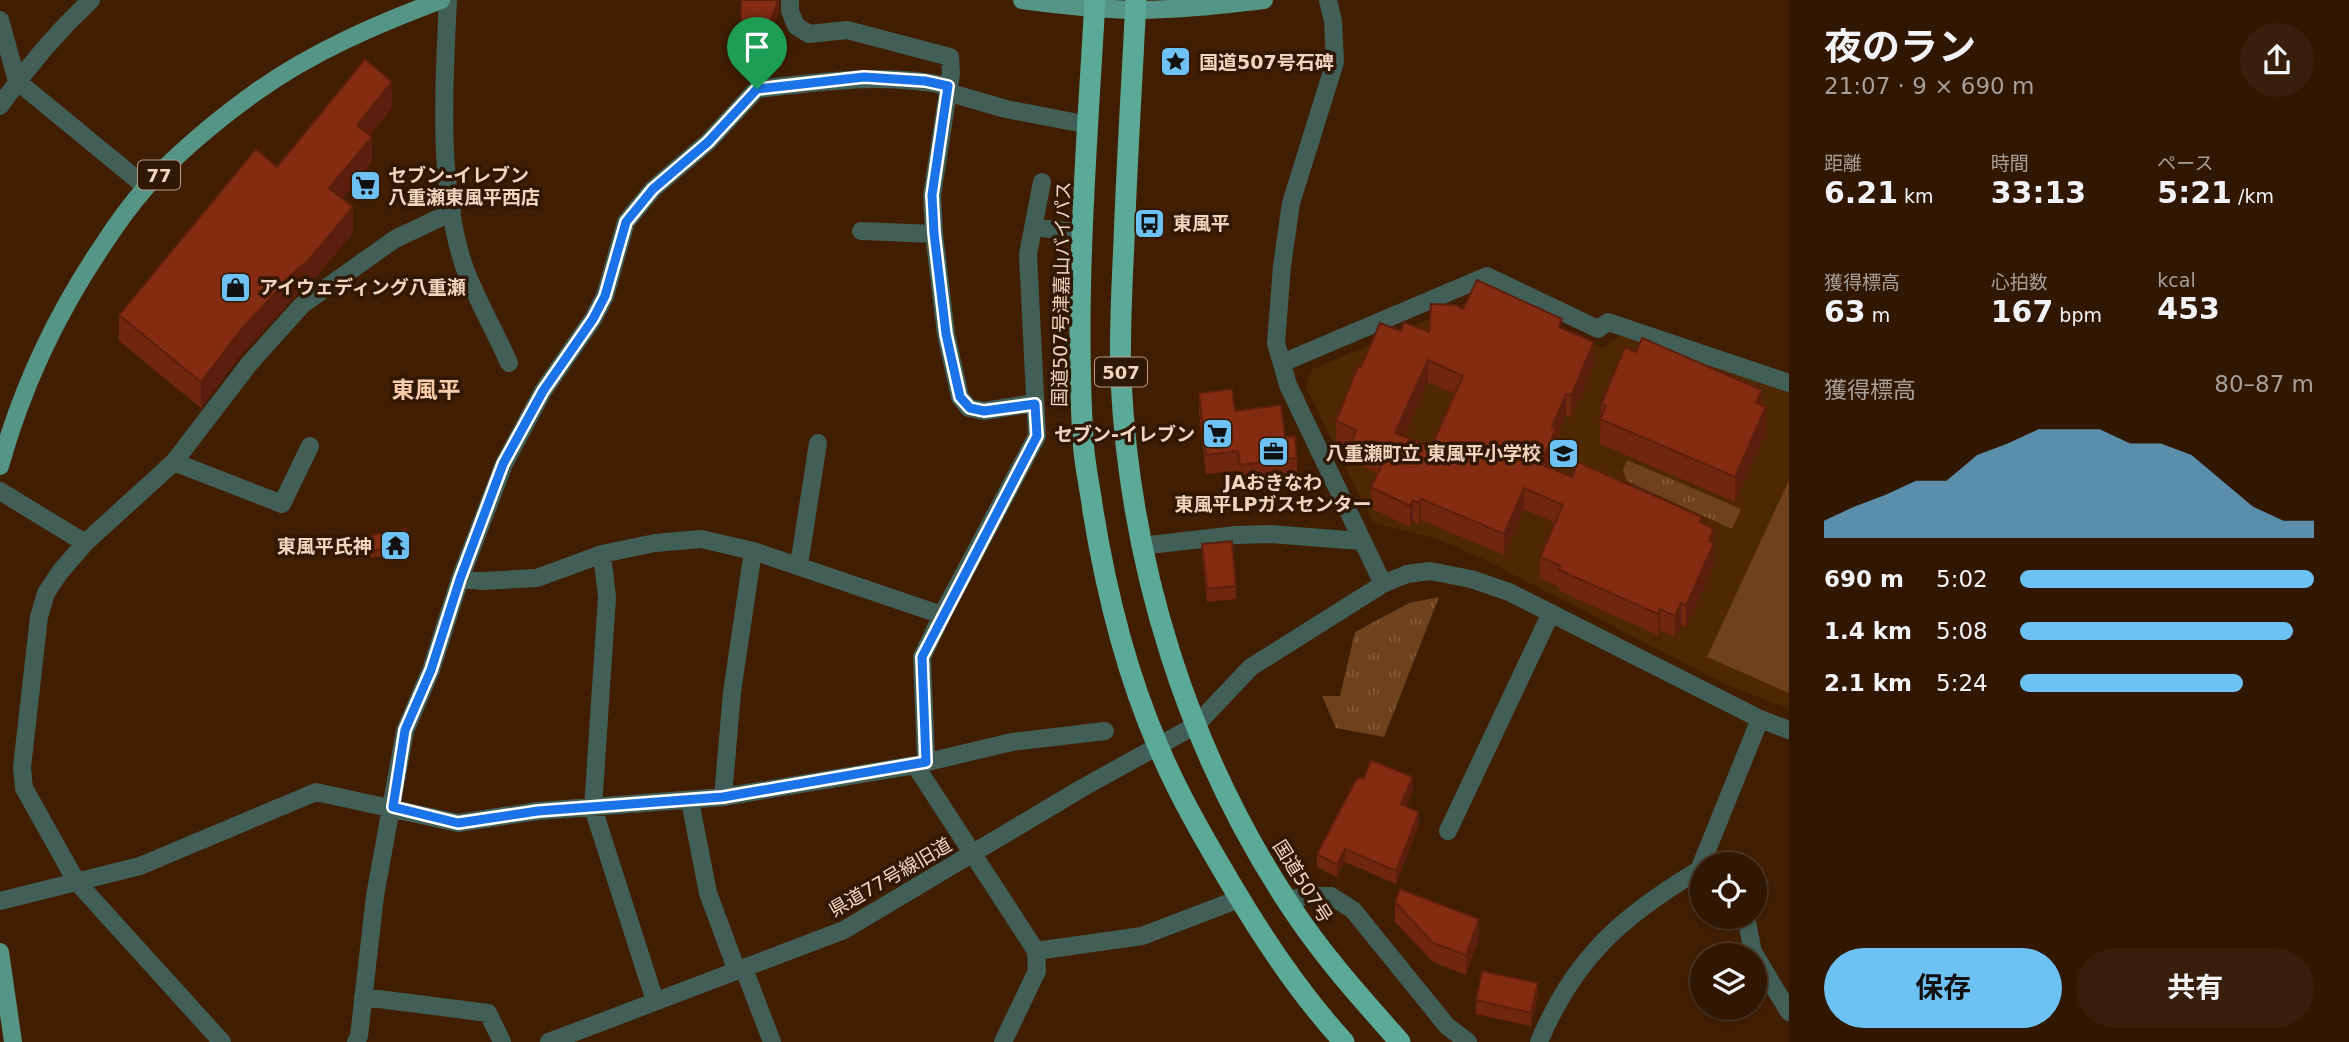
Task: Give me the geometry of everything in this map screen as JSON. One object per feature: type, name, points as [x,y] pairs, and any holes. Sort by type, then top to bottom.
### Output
[{"type":"highway","name":"国道507号津嘉山バイパス","points":[[1095,4],[1082,233],[1080,381],[1083,443],[1100,558],[1118,626],[1158,747]]},
{"type":"highway","name":"507","points":[[1135,5],[1123,257],[1121,378],[1126,454],[1141,546],[1169,647],[1196,725]]},
{"type":"highway","name":"国道507号","points":[[1196,725],[1242,824],[1286,900],[1320,948],[1400,1042]]},
{"type":"highway","name":"507","points":[[1158,747],[1204,838],[1239,899],[1292,979],[1344,1042]]},
{"type":"main road","name":"77","points":[[0,466],[25,388],[50,334],[79,280],[146,187],[202,134],[257,91],[321,52],[386,21],[441,0]]},
{"type":"main road","points":[[1022,0],[1197,8],[1264,0]]},
{"type":"main road","points":[[0,953],[13,1042]]},
{"type":"street","points":[[0,106],[17,81],[63,27],[91,0]]},
{"type":"street","points":[[448,0],[444,76],[445,145],[452,212],[464,266],[509,363]]},
{"type":"street","points":[[790,0],[790,11],[796,26],[809,34],[847,30],[950,57],[951,74],[932,195],[946,334],[960,397],[970,408],[984,411],[1035,404]]},
{"type":"street","points":[[1328,0],[1333,21],[1335,62],[1291,204],[1282,265],[1276,343],[1288,385],[1350,513],[1360,541],[1383,584]]},
{"type":"street","points":[[0,20],[17,81],[146,187]]},
{"type":"street","points":[[356,1042],[375,896],[405,730],[431,670],[460,579],[503,464],[543,391],[593,319],[605,296],[626,222],[653,189],[708,142],[757,89],[864,77],[925,81],[1006,108],[1088,125]]},
{"type":"street","points":[[1003,1042],[1037,971],[1036,951],[920,763],[922,657],[1037,436],[1028,254],[1042,182]]},
{"type":"street","points":[[222,1042],[76,881],[24,788],[22,767],[39,617],[46,593],[60,572],[85,543],[174,463],[249,364],[303,305],[395,239],[452,212]]},
{"type":"street","points":[[1034,227],[1082,233]]},
{"type":"street","points":[[861,231],[934,233]]},
{"type":"street","points":[[1282,363],[1487,276],[1598,329],[1608,321],[1789,383]]},
{"type":"street","points":[[799,565],[818,443]]},
{"type":"street","points":[[174,463],[282,504],[310,446]]},
{"type":"street","points":[[0,491],[85,543]]},
{"type":"street","points":[[1141,546],[1236,534],[1360,541]]},
{"type":"street","points":[[460,579],[483,581],[537,578],[602,554],[701,539],[799,565],[942,615]]},
{"type":"street","points":[[723,797],[732,692],[753,551]]},
{"type":"street","points":[[602,554],[607,597],[593,808],[655,1002]]},
{"type":"street","name":"県道77号線旧道","points":[[550,1042],[844,930],[1196,725],[1251,667],[1383,584],[1407,574],[1430,571],[1444,573],[1509,592],[1760,719],[1789,730]]},
{"type":"street","points":[[1448,831],[1551,613]]},
{"type":"street","points":[[1709,852],[1760,719]]},
{"type":"street","points":[[0,901],[140,866],[316,792],[458,823],[538,811],[723,797],[920,763],[1012,742],[1105,731]]},
{"type":"street","points":[[690,801],[708,893],[772,1042]]},
{"type":"street","points":[[1539,1042],[1553,1009],[1570,980],[1611,931],[1660,894],[1690,878]]},
{"type":"street","points":[[1286,900],[1331,895],[1353,910],[1447,1026],[1466,1041]]},
{"type":"street","points":[[1036,951],[1142,936],[1239,899]]},
{"type":"street","points":[[1748,929],[1753,952],[1789,1012]]},
{"type":"street","points":[[363,996],[488,1013],[502,1042]]},
{"type":"shaded area","name":"八重瀬町立 東風平小学校","points":[[1494,297],[1602,348],[1624,334],[1789,392],[1789,709],[1725,684],[1483,559],[1437,539],[1373,523],[1306,387],[1311,370],[1473,300]]},
{"type":"green space","points":[[1627,460],[1741,509],[1732,529],[1627,481],[1623,470]]},
{"type":"green space","points":[[1789,480],[1789,693],[1707,657]]},
{"type":"green space","points":[[1439,597],[1384,737],[1336,728],[1322,696],[1340,696],[1355,632],[1409,603]]},
{"type":"building","points":[[741,0],[778,0],[769,26],[756,43],[741,33]]},
{"type":"building","name":"アイウェディング八重瀬","points":[[365,59],[392,82],[357,125],[372,137],[329,188],[353,207],[308,261],[294,272],[240,331],[201,382],[119,315],[256,149],[277,167]]},
{"type":"building","points":[[1477,280],[1562,319],[1559,327],[1594,342],[1571,396],[1566,394],[1552,427],[1556,429],[1540,464],[1572,477],[1578,462],[1702,517],[1700,522],[1714,529],[1709,541],[1714,543],[1686,606],[1681,603],[1675,616],[1660,609],[1658,614],[1559,570],[1561,566],[1540,557],[1563,505],[1524,488],[1504,534],[1421,499],[1419,503],[1413,500],[1410,506],[1371,487],[1384,461],[1376,457],[1378,451],[1352,441],[1356,430],[1336,421],[1358,366],[1361,367],[1380,323],[1401,331],[1404,322],[1429,332],[1431,304],[1456,305],[1463,309]],"holes":[[[1428,360],[1463,376],[1431,447],[1395,433]]]},
{"type":"building","points":[[1642,338],[1762,390],[1756,403],[1766,407],[1735,477],[1600,419],[1606,406],[1601,404],[1625,347],[1636,352]]},
{"type":"building","points":[[1232,389],[1235,411],[1281,405],[1285,437],[1295,436],[1297,458],[1240,465],[1238,451],[1206,455],[1199,393]]},
{"type":"building","points":[[406,529],[408,546],[357,553],[355,538]]},
{"type":"building","points":[[1232,541],[1236,586],[1207,589],[1202,544]]},
{"type":"building","points":[[1371,760],[1413,777],[1401,804],[1419,812],[1396,871],[1345,849],[1337,865],[1317,854],[1357,778],[1364,778]]},
{"type":"building","points":[[1400,889],[1479,919],[1466,955],[1433,943],[1395,902]]},
{"type":"building","points":[[1482,971],[1538,983],[1531,1013],[1476,1000]]},
{"type":"place","name":"国道507号石碑","points":[[1176,62]]},
{"type":"place","name":"セブン-イレブン 八重瀬東風平西店","points":[[365,186]]},
{"type":"place","name":"東風平","points":[[1150,223]]},
{"type":"place","name":"アイウェディング八重瀬","points":[[236,287]]},
{"type":"place","name":"セブン-イレブン","points":[[1218,434]]},
{"type":"place","name":"JAおきなわ 東風平LPガスセンター","points":[[1273,451]]},
{"type":"place","name":"八重瀬町立 東風平小学校","points":[[1564,453]]},
{"type":"place","name":"東風平氏神","points":[[395,546]]},
{"type":"district","name":"東風平","points":[[426,390]]},
{"type":"route","points":[[864,77],[925,81],[948,86],[932,195],[946,334],[960,397],[970,408],[984,411],[1035,404],[1037,436],[922,657],[926,762],[723,797],[538,811],[458,823],[393,807],[405,730],[431,670],[460,579],[503,464],[543,391],[593,319],[605,296],[626,222],[653,189],[708,142],[757,89],[864,77]]}]
